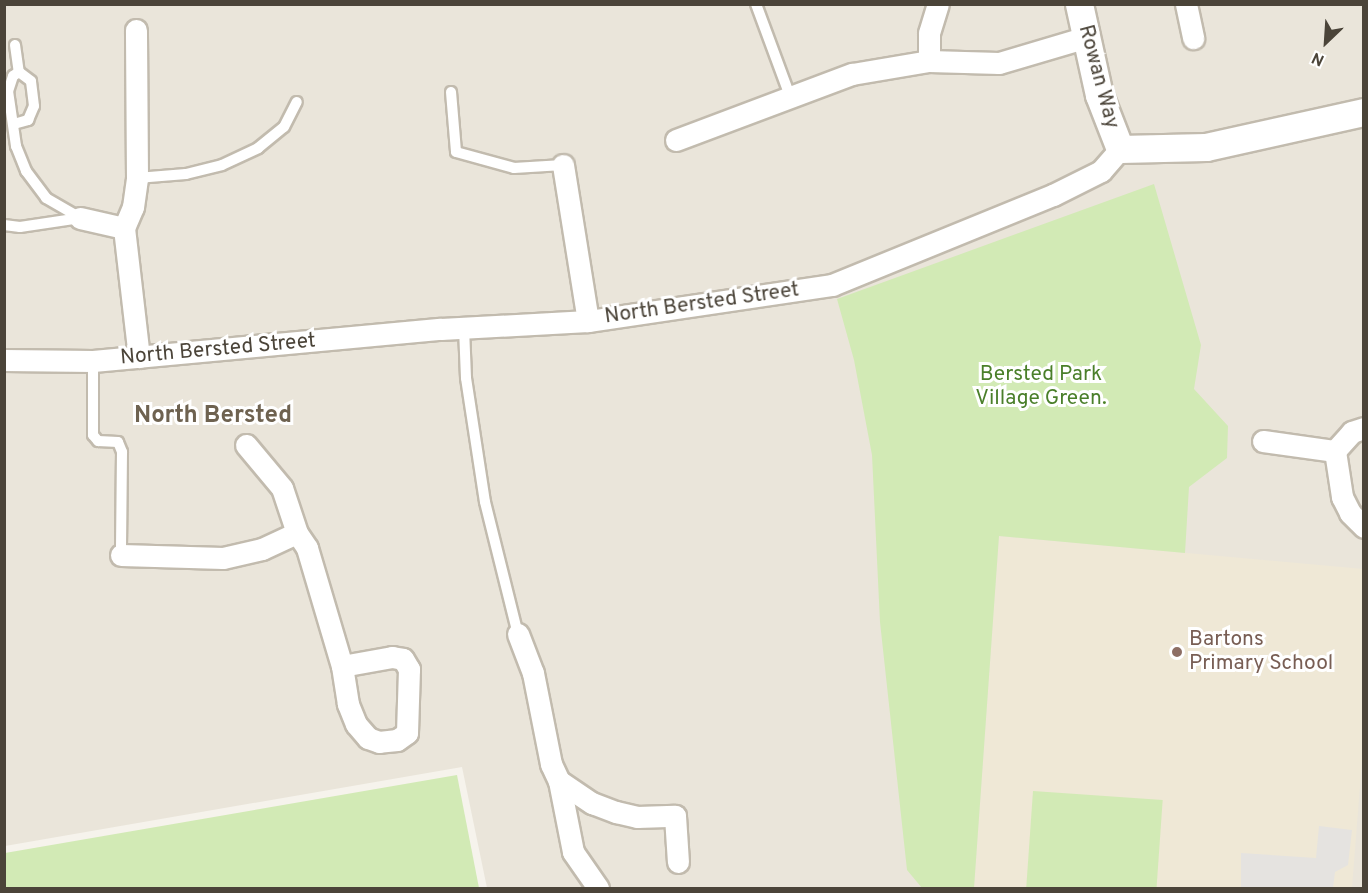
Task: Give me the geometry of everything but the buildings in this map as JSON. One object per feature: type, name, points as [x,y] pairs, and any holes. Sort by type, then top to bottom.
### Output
[{"type":"street","points":[[929,61],[929,33],[938,4]]},
{"type":"street","name":"Rowan Way","points":[[1079,4],[1099,95],[1120,149]]},
{"type":"street","points":[[1186,4],[1193,38]]},
{"type":"street","points":[[136,30],[137,178],[133,207],[124,228],[139,357]]},
{"type":"street","points":[[676,140],[852,74],[929,61],[999,63],[1087,37]]},
{"type":"street","points":[[1120,149],[1206,147],[1364,112]]},
{"type":"street","name":"North Bersted Street","points":[[4,360],[93,361],[464,328],[588,321],[832,285],[1053,195],[1101,171],[1120,149]]},
{"type":"street","points":[[563,165],[588,321]]},
{"type":"street","points":[[80,218],[124,228]]},
{"type":"street","points":[[1335,451],[1352,432],[1364,428]]},
{"type":"street","points":[[1263,441],[1335,451]]},
{"type":"street","points":[[246,445],[282,488],[297,533],[307,548],[342,666]]},
{"type":"street","points":[[1335,451],[1342,497],[1350,513],[1364,527]]},
{"type":"street","points":[[120,555],[223,558],[262,549],[297,533]]},
{"type":"street","points":[[519,634],[533,674],[551,764],[559,781],[573,852],[598,888]]},
{"type":"street","points":[[559,781],[592,803],[616,812],[637,817],[675,816],[678,862]]},
{"type":"lane","points":[[756,4],[790,96]]},
{"type":"lane","points":[[14,124],[28,120],[34,106],[31,81],[19,72],[15,45]]},
{"type":"lane","points":[[19,72],[13,76],[8,91],[16,146],[36,188],[80,218]]},
{"type":"lane","points":[[451,92],[456,152],[514,168],[563,165]]},
{"type":"lane","points":[[137,178],[186,174],[222,165],[258,148],[284,127],[297,102]]},
{"type":"lane","points":[[4,225],[20,227],[80,218]]},
{"type":"lane","points":[[464,328],[466,378],[485,502],[519,634]]},
{"type":"lane","points":[[93,361],[93,435],[98,441],[118,442],[122,452],[120,555]]},
{"type":"shaded area","points":[[5,5],[1363,5],[1363,888],[487,888],[462,767],[5,846]]},
{"type":"shaded area","name":"Bartons Primary School","points":[[999,536],[1363,569],[1364,735],[1352,888],[974,888]]},
{"type":"shaded area","points":[[1319,826],[1352,830],[1348,865],[1335,872],[1333,888],[1241,888],[1241,853],[1316,858]]},
{"type":"green space","name":"Bersted Park Village Green.","points":[[1154,184],[1201,345],[1194,389],[1228,426],[1227,458],[1189,487],[1185,553],[999,536],[974,888],[922,888],[907,870],[880,622],[872,455],[854,360],[837,299]]},
{"type":"green space","points":[[457,775],[479,888],[5,888],[5,853]]},
{"type":"green space","points":[[1033,791],[1163,800],[1157,888],[1026,888]]},
{"type":"place","name":"Bartons Primary School","points":[[1177,652]]},
{"type":"district","name":"North Bersted","points":[[213,417]]}]
